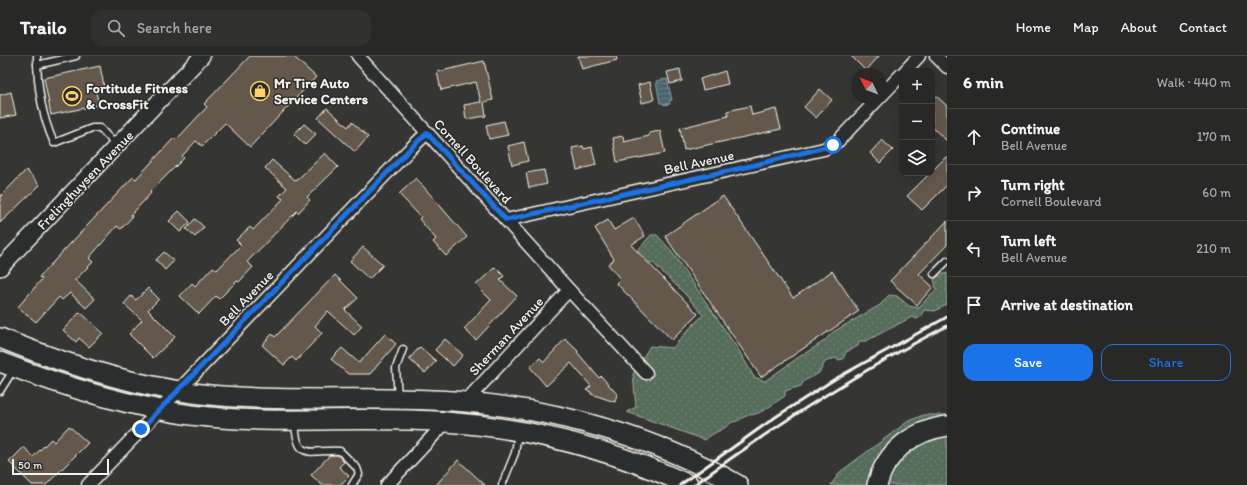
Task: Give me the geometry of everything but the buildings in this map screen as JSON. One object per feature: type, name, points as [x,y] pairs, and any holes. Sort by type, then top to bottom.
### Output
[{"type":"highway","points":[[0,338],[83,368],[177,390],[209,395],[465,402],[506,407],[542,414],[616,433],[708,467],[738,485]]},
{"type":"highway","points":[[8,365],[71,388],[159,410],[219,417],[295,420],[446,422],[518,432],[574,444],[617,457],[688,485]]},
{"type":"highway","points":[[877,485],[886,462],[901,445],[924,431],[947,426]]},
{"type":"street","name":"Frelinghuysen Avenue","points":[[0,268],[202,56]]},
{"type":"street","name":"Cornell Boulevard","points":[[358,56],[646,373]]},
{"type":"street","points":[[907,68],[919,56]]},
{"type":"street","points":[[936,56],[947,66]]},
{"type":"street","name":"Bell Avenue","points":[[887,90],[899,77]]},
{"type":"street","name":"Bell Avenue","points":[[506,220],[824,149],[838,141],[873,104]]},
{"type":"street","name":"Bell Avenue","points":[[88,485],[177,390],[313,252],[408,151],[427,133]]},
{"type":"street","name":"Sherman Avenue","points":[[465,402],[569,290]]},
{"type":"street","points":[[387,485],[446,422]]},
{"type":"lane","points":[[37,56],[37,79],[46,125],[54,143],[92,128],[100,128],[117,146]]},
{"type":"lane","points":[[37,66],[76,56]]},
{"type":"lane","points":[[934,274],[947,260]]},
{"type":"lane","points":[[398,399],[396,368],[403,349]]},
{"type":"lane","points":[[0,391],[8,365]]},
{"type":"lane","points":[[295,420],[296,439],[304,450],[314,453],[340,451],[357,468],[359,474],[352,485]]},
{"type":"lane","points":[[502,485],[515,453],[518,432]]},
{"type":"green space","points":[[651,235],[657,235],[669,248],[738,349],[754,377],[765,381],[823,342],[833,332],[880,305],[889,295],[897,296],[909,306],[918,308],[936,289],[934,278],[947,273],[947,304],[935,311],[924,310],[921,316],[917,319],[912,317],[866,341],[859,341],[858,346],[846,352],[843,359],[838,360],[835,358],[825,362],[819,373],[804,381],[801,386],[785,391],[785,396],[767,409],[732,422],[705,440],[627,412],[636,407],[633,374],[650,346],[673,348],[703,315],[685,294],[653,263],[634,260],[637,251]]},
{"type":"green space","points":[[923,415],[947,415],[947,419],[906,433],[897,439],[889,446],[883,456],[871,485],[831,485],[840,472],[907,422]]},
{"type":"green space","points":[[947,433],[947,485],[886,485],[893,470],[908,450],[928,436]]},
{"type":"water","points":[[667,79],[672,100],[669,101],[670,104],[664,105],[663,103],[660,103],[656,81]]},
{"type":"railway","points":[[680,485],[777,416],[835,379],[947,317]]},
{"type":"railway","points":[[694,485],[724,463],[817,401],[881,362],[947,326]]},
{"type":"place","name":"Mr Tire Auto Service Centers","points":[[260,91]]},
{"type":"place","name":"Fortitude Fitness & CrossFit","points":[[72,96]]},
{"type":"route","points":[[141,429],[177,390],[427,133],[506,220],[755,165],[824,149],[833,145]]}]
